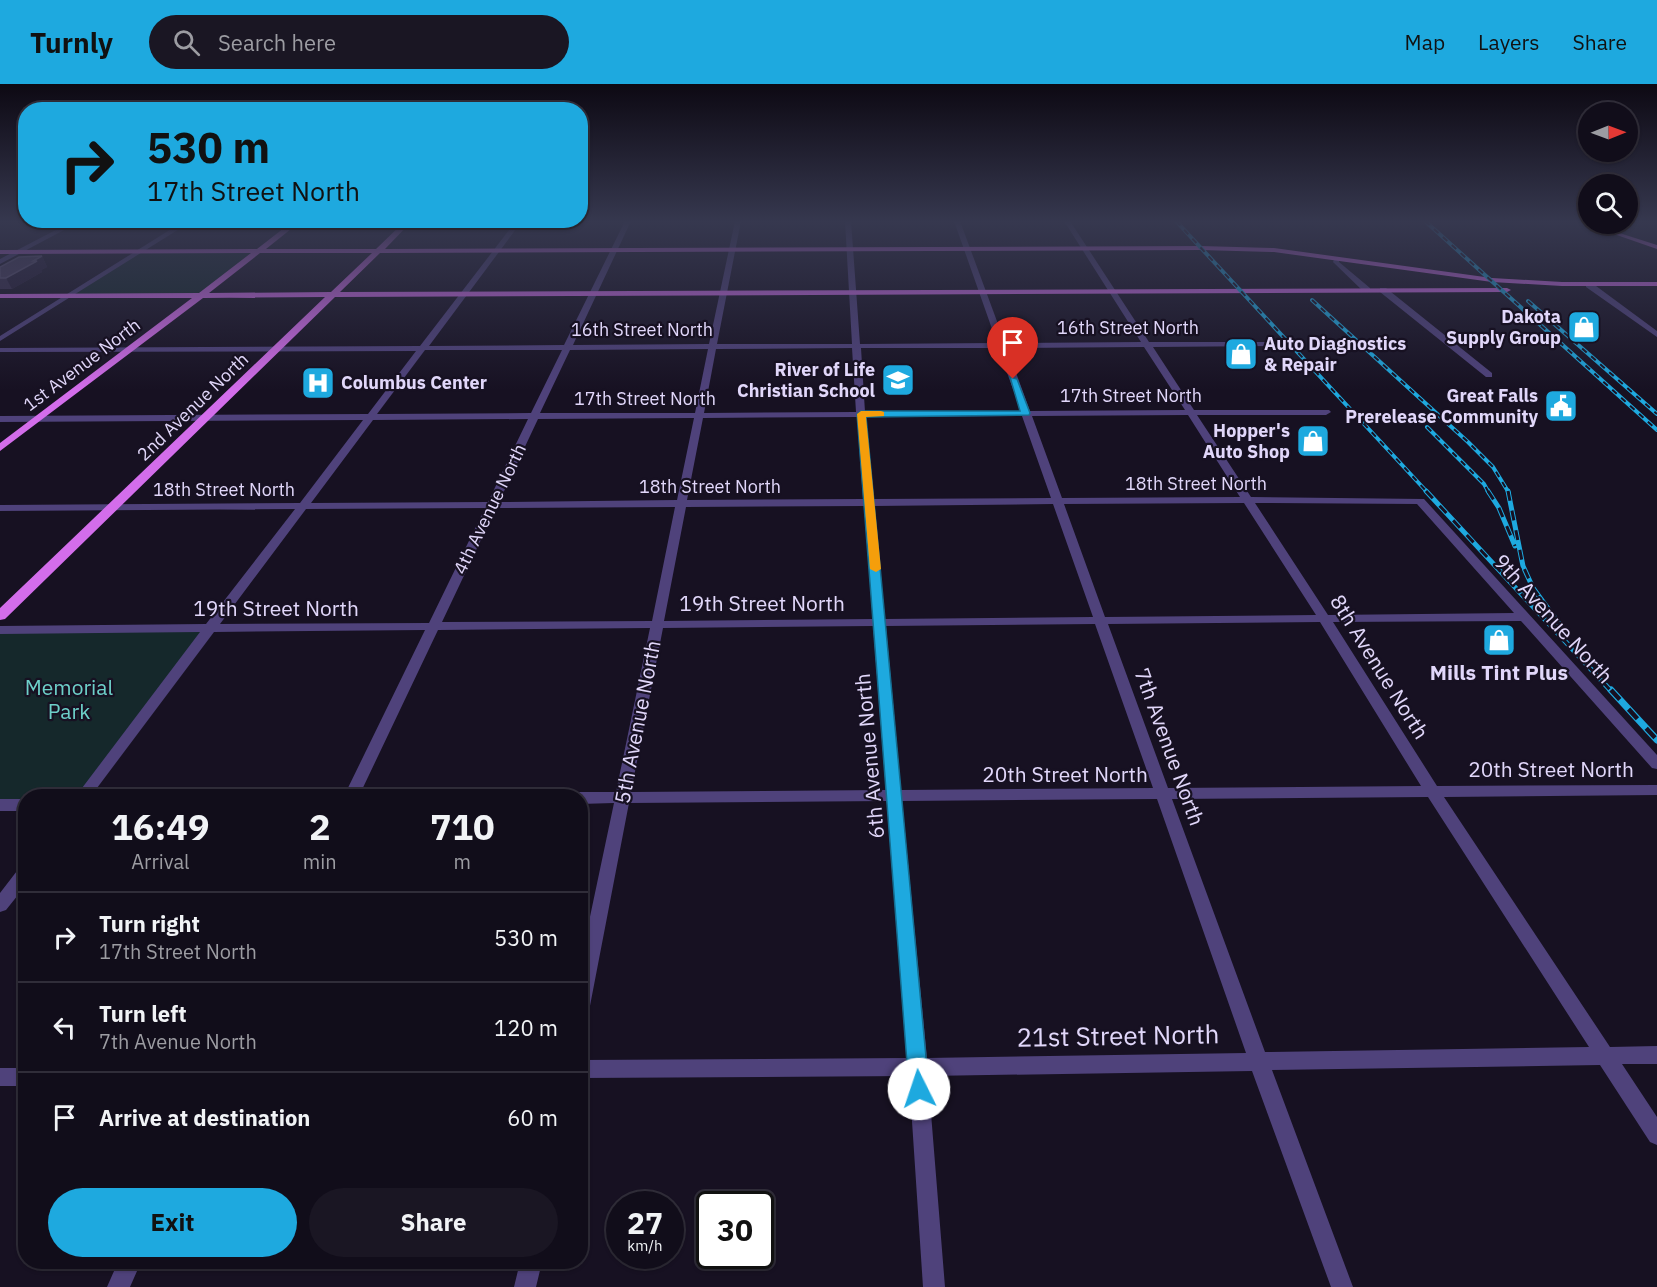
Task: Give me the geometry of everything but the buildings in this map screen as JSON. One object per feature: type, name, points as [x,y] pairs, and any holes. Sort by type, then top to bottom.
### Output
[{"type":"main road","name":"1st Avenue North","points":[[0,448],[225,277]]},
{"type":"main road","name":"2nd Avenue North","points":[[0,616],[351,277]]},
{"type":"main road","points":[[1468,277],[1591,286]]},
{"type":"main road","points":[[1474,278],[1487,285],[1483,290]]},
{"type":"main road","points":[[0,296],[1483,290],[1657,286]]},
{"type":"street","points":[[0,339],[99,277]]},
{"type":"street","points":[[88,789],[476,277]]},
{"type":"street","name":"4th Avenue North","points":[[355,789],[602,277]]},
{"type":"street","name":"5th Avenue North","points":[[588,971],[727,277]]},
{"type":"street","name":"6th Avenue North","points":[[851,277],[918,1067],[934,1287]]},
{"type":"street","name":"7th Avenue North","points":[[976,277],[1059,501],[1258,1060],[1342,1287]]},
{"type":"street","name":"8th Avenue North","points":[[1103,277],[1245,500],[1325,620],[1432,791],[1657,1135]]},
{"type":"street","points":[[1353,277],[1367,290]]},
{"type":"street","points":[[1591,286],[1657,335]]},
{"type":"street","points":[[1383,290],[1489,375]]},
{"type":"street","name":"16th Street North","points":[[0,350],[1284,344]]},
{"type":"street","name":"17th Street North","points":[[0,419],[1326,412]]},
{"type":"street","name":"18th Street North","points":[[0,508],[1245,500],[1420,501]]},
{"type":"street","name":"9th Avenue North","points":[[1420,501],[1657,764]]},
{"type":"street","name":"19th Street North","points":[[0,630],[1524,617]]},
{"type":"street","name":"20th Street North","points":[[588,798],[1657,790]]},
{"type":"street","points":[[0,805],[18,805]]},
{"type":"street","points":[[0,905],[18,882]]},
{"type":"street","name":"21st Street North","points":[[588,1069],[918,1067],[1657,1055]]},
{"type":"street","points":[[0,1077],[18,1077]]},
{"type":"street","points":[[118,1287],[127,1269]]},
{"type":"street","points":[[525,1287],[529,1269]]},
{"type":"green space","points":[[99,277],[225,277],[202,295],[68,296]]},
{"type":"green space","name":"Memorial Park","points":[[208,629],[88,789],[18,789],[18,805],[0,805],[0,630]]},
{"type":"railway","points":[[1228,277],[1428,493]]},
{"type":"railway","points":[[1487,277],[1657,430]]},
{"type":"railway","points":[[1312,300],[1468,442],[1493,467],[1508,492]]},
{"type":"railway","points":[[1528,301],[1657,414]]},
{"type":"railway","points":[[1427,427],[1484,484],[1489,493]]},
{"type":"railway","points":[[1426,491],[1612,692]]},
{"type":"railway","points":[[1488,491],[1499,508],[1515,546]]},
{"type":"railway","points":[[1508,492],[1523,566],[1533,588],[1560,625]]},
{"type":"railway","points":[[1611,690],[1657,740]]},
{"type":"slow traffic","points":[[876,569],[861,414],[881,414]]},
{"type":"place","name":"Dakota Supply Group","points":[[1584,327]]},
{"type":"place","name":"Auto Diagnostics & Repair","points":[[1241,354]]},
{"type":"place","name":"River of Life Christian School","points":[[898,380]]},
{"type":"place","name":"Columbus Center","points":[[318,383]]},
{"type":"place","name":"Great Falls Prerelease Community","points":[[1561,406]]},
{"type":"place","name":"Hopper's Auto Shop","points":[[1313,441]]},
{"type":"place","name":"Mills Tint Plus","points":[[1499,640]]},
{"type":"route","points":[[919,1089],[861,414],[1025,413],[1013,379]]}]
